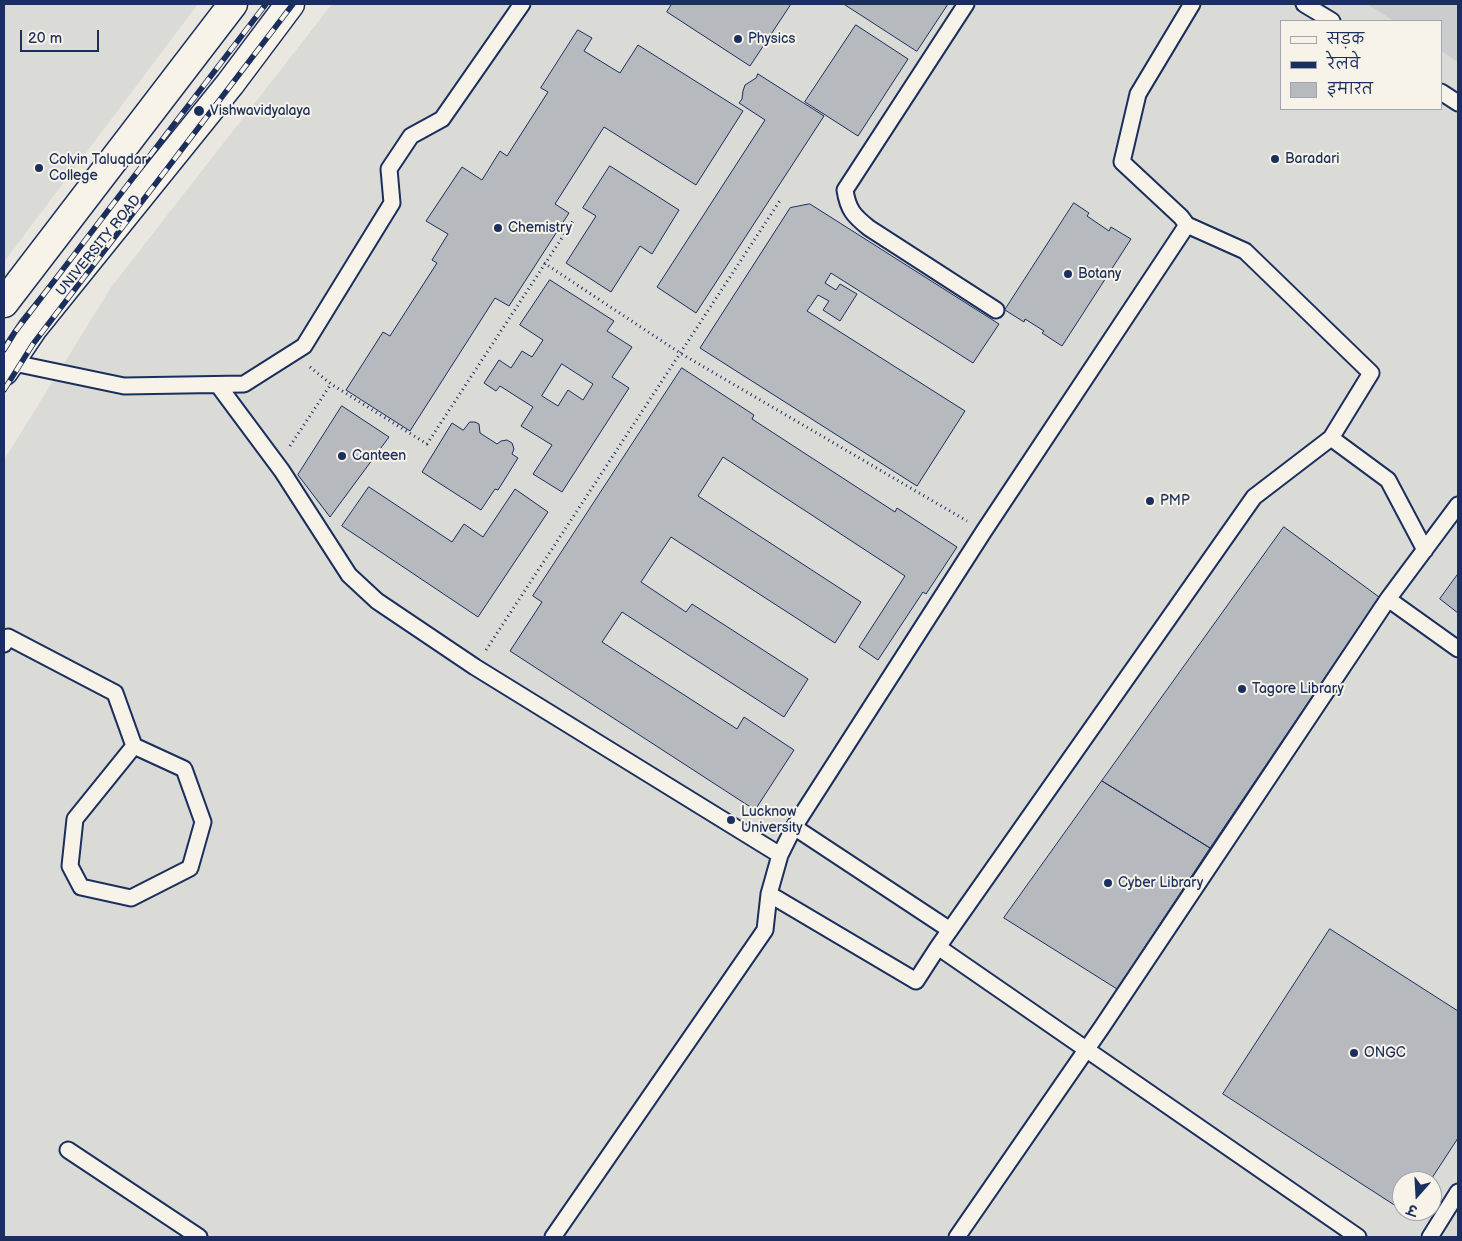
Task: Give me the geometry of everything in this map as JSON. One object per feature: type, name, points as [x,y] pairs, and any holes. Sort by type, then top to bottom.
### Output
[{"type":"main road","points":[[4,302],[233,4]]},
{"type":"main road","name":"UNIVERSITY ROAD","points":[[6,364],[230,84],[290,4]]},
{"type":"lane","points":[[6,364],[124,386],[244,384],[304,346],[392,203],[389,169],[410,136],[442,119],[522,4]]},
{"type":"lane","points":[[966,4],[845,190],[847,202],[854,215],[869,228],[996,310]]},
{"type":"lane","points":[[769,894],[916,981],[1254,497],[1331,438],[1371,374],[1244,251],[1187,225],[1122,162],[1138,94],[1192,4]]},
{"type":"lane","points":[[1304,4],[1330,20]]},
{"type":"lane","points":[[1442,93],[1458,103]]},
{"type":"lane","points":[[553,1237],[765,930],[769,894],[780,856],[794,827],[984,531],[1187,225]]},
{"type":"lane","points":[[218,385],[277,464],[349,575],[377,601],[475,667],[780,856]]},
{"type":"lane","points":[[1331,438],[1388,480],[1425,550]]},
{"type":"lane","points":[[957,1237],[1086,1050],[1388,599],[1458,505]]},
{"type":"lane","points":[[1388,599],[1458,649]]},
{"type":"lane","points":[[4,644],[8,637],[115,693],[134,746],[184,769],[203,822],[190,868],[131,898],[81,887],[70,866],[75,820],[134,746]]},
{"type":"lane","points":[[794,827],[950,930]]},
{"type":"lane","points":[[938,947],[1358,1237]]},
{"type":"lane","points":[[68,1150],[199,1237]]},
{"type":"lane","points":[[1430,1237],[1458,1192]]},
{"type":"path","points":[[475,667],[781,199]]},
{"type":"path","points":[[292,354],[331,384],[427,444],[573,221]]},
{"type":"path","points":[[544,263],[680,353],[984,531]]},
{"type":"path","points":[[277,464],[331,384]]},
{"type":"shaded area","name":"Colvin Taluqdar College","points":[[4,4],[198,4],[4,262]]},
{"type":"shaded area","name":"Lucknow University","points":[[332,4],[1458,4],[1458,1237],[4,1237],[4,460],[112,286]]},
{"type":"shaded area","points":[[1367,4],[1458,4],[1458,62],[1442,52],[1442,20],[1392,20]]},
{"type":"building","name":"Physics","points":[[672,4],[791,4],[750,66],[667,12]]},
{"type":"building","points":[[844,4],[948,4],[917,51]]},
{"type":"building","points":[[856,25],[908,59],[858,136],[805,102]]},
{"type":"building","name":"Chemistry","points":[[578,30],[592,38],[584,51],[620,73],[638,45],[743,111],[696,185],[604,127],[555,204],[569,213],[509,306],[495,298],[410,431],[346,390],[383,332],[390,336],[437,263],[432,260],[448,234],[426,221],[462,167],[482,180],[500,151],[507,156],[548,92],[541,88]]},
{"type":"building","points":[[758,74],[824,116],[696,313],[657,287],[765,120],[739,103],[742,99],[745,85],[756,78]]},
{"type":"building","points":[[610,166],[679,210],[652,254],[640,246],[611,292],[566,263],[596,216],[583,208]]},
{"type":"building","name":"Botany","points":[[1074,203],[1089,213],[1087,216],[1109,231],[1111,227],[1131,239],[1062,346],[1042,333],[1044,331],[1025,319],[1024,322],[1005,310]]},
{"type":"building","points":[[810,204],[999,324],[973,363],[831,273],[825,283],[836,290],[840,284],[857,294],[840,321],[823,310],[829,301],[818,295],[807,311],[965,411],[917,486],[700,348],[790,208]]},
{"type":"building","points":[[550,280],[614,321],[607,331],[632,347],[612,377],[629,388],[562,492],[533,474],[552,445],[521,426],[533,407],[500,386],[496,391],[484,383],[499,360],[511,368],[522,351],[532,357],[543,340],[520,325]],"holes":[[[562,364],[593,384],[583,400],[568,390],[558,406],[542,396]]]},
{"type":"building","points":[[682,368],[754,415],[752,419],[895,512],[897,508],[957,547],[926,594],[923,592],[878,660],[859,647],[905,576],[723,457],[698,496],[861,602],[835,643],[671,537],[641,582],[686,612],[692,604],[808,679],[784,717],[622,612],[602,642],[737,729],[744,717],[794,750],[755,810],[510,651],[542,602],[533,596]]},
{"type":"building","name":"Canteen","points":[[342,406],[389,437],[330,517],[298,475]]},
{"type":"building","points":[[470,422],[479,424],[480,433],[497,444],[507,440],[512,443],[514,449],[512,454],[518,458],[498,490],[495,489],[481,510],[422,472],[452,423],[463,430]]},
{"type":"building","points":[[369,487],[452,542],[464,524],[483,537],[515,489],[548,512],[478,617],[342,526]]},
{"type":"building","name":"Tagore Library","points":[[1284,527],[1379,597],[1210,848],[1102,781]]},
{"type":"building","points":[[1458,574],[1458,613],[1440,599]]},
{"type":"building","name":"Cyber Library","points":[[1102,781],[1210,848],[1117,989],[1004,918]]},
{"type":"building","name":"ONGC","points":[[1330,929],[1458,1011],[1458,1138],[1437,1171],[1392,1171],[1392,1204],[1223,1094]]},
{"type":"railway","points":[[4,350],[15,332],[266,4]]},
{"type":"railway","points":[[4,390],[33,344],[293,4]]},
{"type":"place","name":"Physics","points":[[738,39]]},
{"type":"place","name":"Vishwavidyalaya","points":[[199,111]]},
{"type":"place","name":"Baradari","points":[[1275,159]]},
{"type":"place","name":"Colvin Taluqdar College","points":[[39,168]]},
{"type":"place","name":"Chemistry","points":[[498,228]]},
{"type":"place","name":"Botany","points":[[1068,274]]},
{"type":"place","name":"Canteen","points":[[342,456]]},
{"type":"place","name":"PMP","points":[[1150,501]]},
{"type":"place","name":"Tagore Library","points":[[1242,689]]},
{"type":"place","name":"Lucknow University","points":[[731,820]]},
{"type":"place","name":"Cyber Library","points":[[1108,883]]},
{"type":"place","name":"ONGC","points":[[1354,1053]]}]
